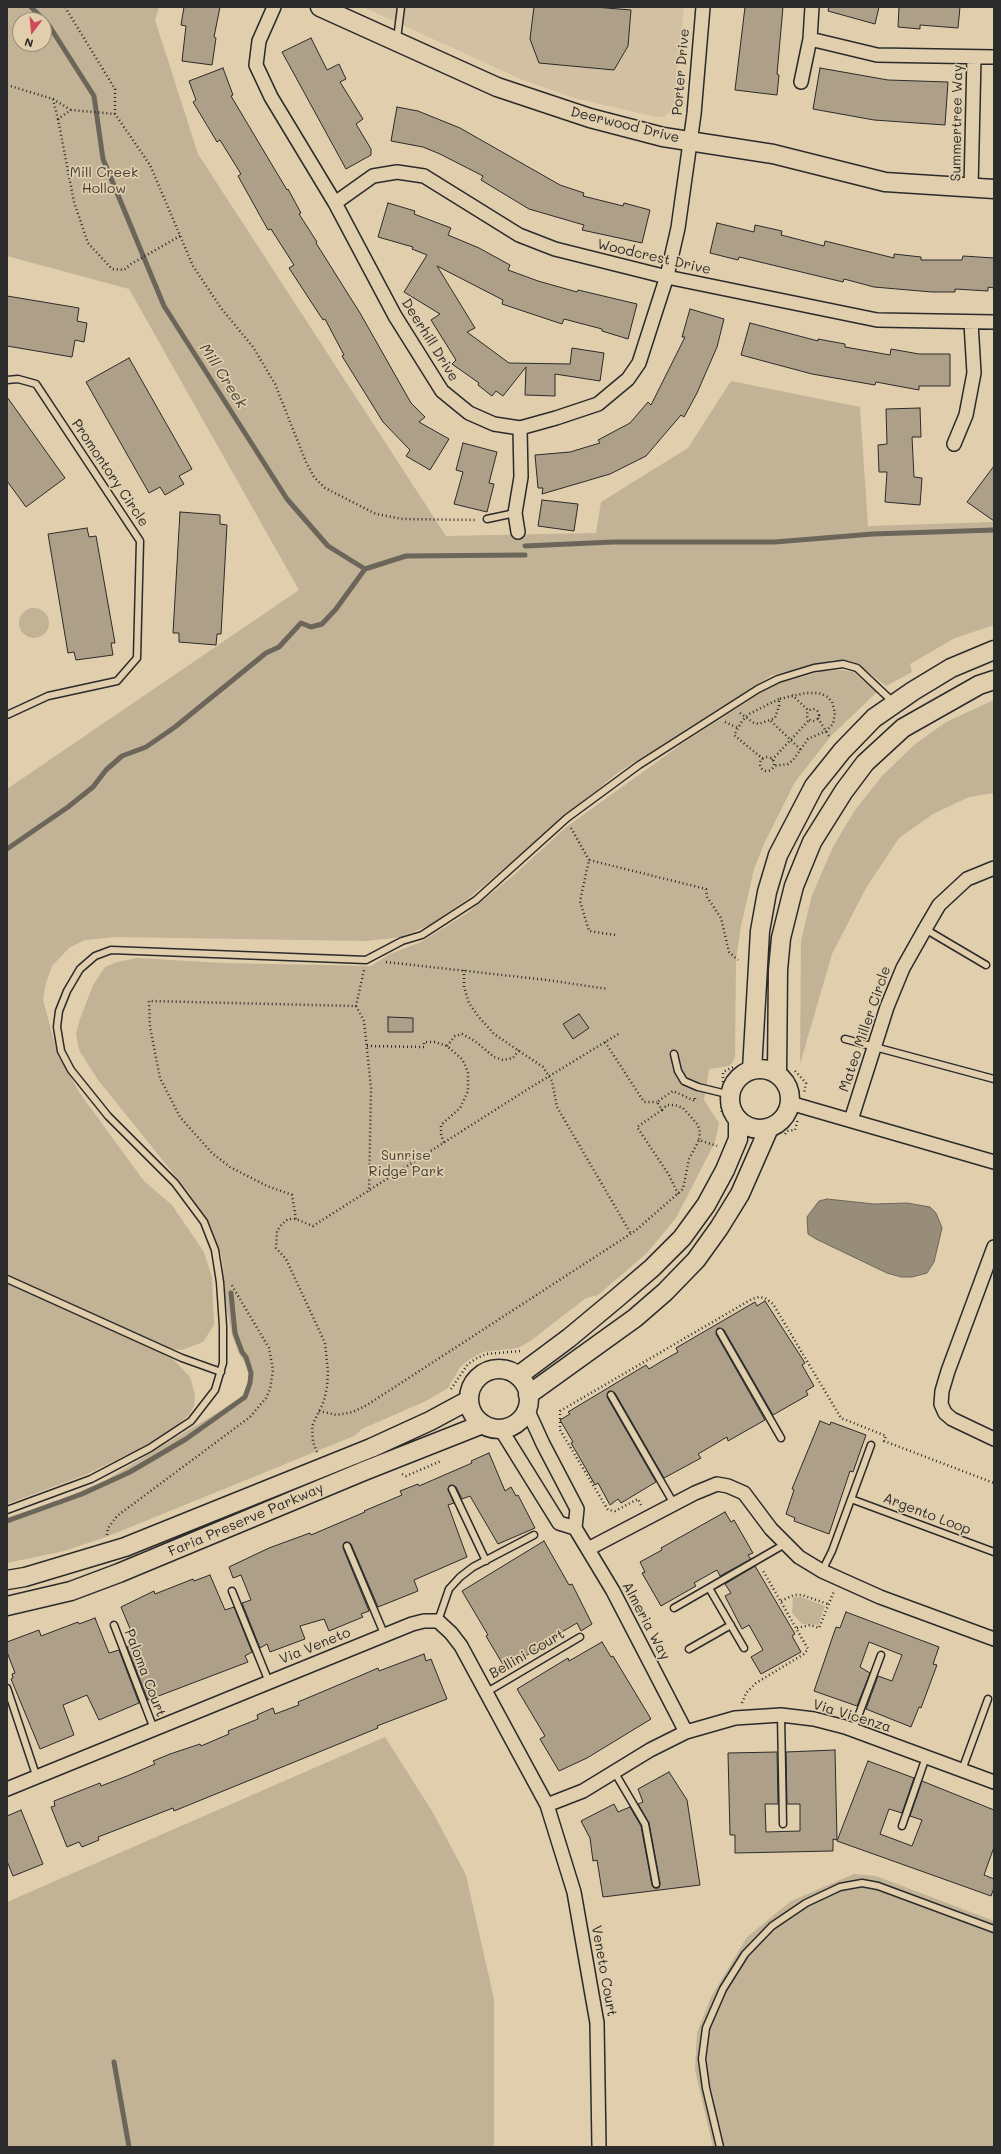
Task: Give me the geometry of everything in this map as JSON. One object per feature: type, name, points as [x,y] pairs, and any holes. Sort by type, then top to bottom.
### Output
[{"type":"street","name":"Deerhill Drive","points":[[274,7],[259,41],[256,65],[271,97],[334,203],[395,316],[442,391],[469,413],[494,424],[520,428],[598,404],[628,379],[639,363],[646,345],[667,277],[678,228],[691,140]]},
{"type":"street","name":"Deerwood Drive","points":[[320,7],[397,40],[497,87],[583,116],[663,137],[691,140],[773,154],[885,182],[971,189],[994,189]]},
{"type":"street","name":"Porter Drive","points":[[691,140],[703,7]]},
{"type":"street","points":[[802,82],[810,39],[812,7]]},
{"type":"street","points":[[810,39],[877,55],[994,57]]},
{"type":"street","name":"Summertree Way","points":[[971,189],[974,57]]},
{"type":"street","name":"Woodcrest Drive","points":[[334,203],[373,176],[398,172],[424,176],[519,235],[562,251],[667,277],[877,320],[971,323],[994,322]]},
{"type":"street","points":[[954,444],[966,415],[974,373],[971,323]]},
{"type":"street","points":[[518,532],[515,513],[521,477],[520,428]]},
{"type":"street","points":[[752,1070],[760,930],[778,855],[814,786],[842,751],[874,718],[951,668],[994,650]]},
{"type":"street","points":[[777,1074],[778,970],[781,938],[794,886],[812,842],[844,791],[865,763],[903,728],[978,685],[994,680]]},
{"type":"street","name":"Mateo Miller Circle","points":[[851,1120],[887,1007],[903,968],[924,929],[939,905],[967,879],[994,868]]},
{"type":"street","points":[[518,1376],[569,1338],[599,1313],[652,1268],[682,1238],[706,1205],[725,1170],[738,1139],[738,1119],[731,1103],[732,1088],[740,1077],[752,1070],[764,1070],[777,1074],[788,1087],[790,1103],[783,1119],[769,1128],[752,1128],[738,1119]]},
{"type":"street","points":[[790,1103],[994,1162]]},
{"type":"street","points":[[491,1426],[517,1423],[528,1402],[635,1318],[665,1292],[696,1260],[719,1228],[740,1194],[769,1128]]},
{"type":"street","points":[[994,1247],[948,1371],[942,1391],[941,1404],[945,1413],[952,1420],[994,1439]]},
{"type":"street","points":[[500,1369],[509,1370],[518,1376],[524,1383],[528,1402],[543,1444],[577,1509],[575,1528],[559,1523],[491,1426],[471,1409],[469,1400],[470,1390],[474,1381],[486,1372],[500,1369]]},
{"type":"street","name":"Faria Preserve Parkway","points":[[7,1580],[25,1577],[125,1546],[371,1448],[430,1421],[469,1400]]},
{"type":"street","name":"Faria Preserve Parkway","points":[[7,1606],[71,1591],[119,1573],[357,1474],[491,1426]]},
{"type":"street","points":[[588,1549],[674,1504],[717,1484],[736,1488],[744,1493],[771,1529],[799,1558],[838,1579],[994,1639]]},
{"type":"street","name":"Almeria Way","points":[[575,1528],[613,1591],[686,1732]]},
{"type":"street","name":"Via Veneto","points":[[7,1790],[412,1624],[424,1621],[438,1621]]},
{"type":"street","points":[[438,1621],[451,1633],[461,1646],[547,1804]]},
{"type":"street","name":"Via Vicenza","points":[[547,1804],[583,1791],[615,1773],[650,1750],[686,1732],[741,1718],[781,1715],[814,1719],[853,1730],[994,1782]]},
{"type":"street","name":"Veneto Court","points":[[547,1804],[574,1892],[598,2024],[599,2147]]},
{"type":"lane","points":[[397,40],[400,7]]},
{"type":"lane","name":"Promontory Circle","points":[[7,380],[18,379],[36,384],[140,541],[137,658],[117,681],[48,696],[7,715]]},
{"type":"lane","points":[[487,520],[515,513]]},
{"type":"lane","points":[[7,1510],[91,1479],[150,1448],[191,1421],[215,1390],[223,1363],[224,1326],[220,1282],[215,1250],[204,1222],[175,1183],[108,1116],[71,1070],[61,1050],[57,1027],[59,1011],[67,991],[80,969],[95,956],[111,950],[135,949],[366,960],[402,941],[422,935],[476,900],[566,819],[639,765],[758,689],[778,679],[814,668],[843,664],[857,668],[895,704]]},
{"type":"lane","points":[[924,929],[986,965]]},
{"type":"lane","points":[[845,1039],[994,1079]]},
{"type":"lane","points":[[674,1054],[678,1071],[684,1081],[698,1087],[731,1095]]},
{"type":"lane","points":[[7,1279],[182,1358],[221,1372]]},
{"type":"lane","points":[[720,1332],[781,1438]]},
{"type":"lane","points":[[611,1395],[674,1504]]},
{"type":"lane","points":[[822,1571],[832,1551],[871,1445]]},
{"type":"lane","points":[[452,1489],[486,1561]]},
{"type":"lane","name":"Argento Loop","points":[[851,1499],[994,1552]]},
{"type":"lane","points":[[438,1621],[449,1589],[460,1577],[534,1534]]},
{"type":"lane","points":[[674,1608],[785,1544]]},
{"type":"lane","points":[[347,1546],[384,1636]]},
{"type":"lane","points":[[709,1588],[744,1648]]},
{"type":"lane","points":[[232,1591],[269,1682]]},
{"type":"lane","points":[[689,1649],[731,1625]]},
{"type":"lane","name":"Paloma Court","points":[[114,1626],[154,1729]]},
{"type":"lane","name":"Bellini Court","points":[[487,1692],[580,1637]]},
{"type":"lane","points":[[853,1730],[881,1655]]},
{"type":"lane","points":[[7,1688],[37,1778]]},
{"type":"lane","points":[[962,1770],[988,1699]]},
{"type":"lane","points":[[781,1715],[783,1824]]},
{"type":"lane","points":[[902,1826],[926,1757]]},
{"type":"lane","points":[[615,1773],[645,1824],[656,1884]]},
{"type":"lane","points":[[720,2147],[702,2059],[706,2028],[723,1989],[746,1954],[772,1926],[806,1903],[840,1887],[862,1883],[878,1886],[994,1929]]},
{"type":"path","points":[[65,7],[115,89],[115,114],[150,165],[193,266],[221,308],[253,348],[275,384],[306,462],[314,477],[325,488],[376,514],[404,519],[487,520]]},
{"type":"path","points":[[7,85],[53,99],[71,110],[115,114]]},
{"type":"path","points":[[53,99],[74,202],[88,243],[116,271],[124,270],[180,236]]},
{"type":"path","points":[[58,119],[71,110]]},
{"type":"path","points":[[763,759],[760,766],[765,771],[774,766],[788,764],[796,757],[808,739],[826,731],[833,724],[835,713],[828,697],[819,693],[792,695],[758,708],[746,717],[734,735],[763,759],[766,758],[772,760]]},
{"type":"path","points":[[792,695],[809,711]]},
{"type":"path","points":[[731,707],[754,724],[765,723],[771,721],[777,714],[779,699]]},
{"type":"path","points":[[809,711],[816,709],[819,714],[818,718],[832,741]]},
{"type":"path","points":[[809,711],[807,714],[810,719]]},
{"type":"path","points":[[810,719],[813,721],[818,718]]},
{"type":"path","points":[[772,760],[810,719]]},
{"type":"path","points":[[771,721],[801,750]]},
{"type":"path","points":[[772,760],[774,766]]},
{"type":"path","points":[[566,819],[589,860],[580,901],[589,931],[615,935]]},
{"type":"path","points":[[589,860],[706,889],[707,897],[721,918],[729,952],[738,960]]},
{"type":"path","points":[[369,1192],[370,1088],[364,1020],[356,1006],[366,960],[464,970],[608,989]]},
{"type":"path","points":[[464,970],[464,987],[474,1011],[494,1034],[543,1067],[549,1076],[556,1092],[557,1107],[631,1234]]},
{"type":"path","points":[[296,1219],[292,1195],[267,1186],[230,1168],[196,1138],[180,1117],[160,1078],[150,1027],[149,1001],[356,1006]]},
{"type":"path","points":[[318,1453],[313,1442],[312,1426],[327,1387],[328,1372],[325,1343],[286,1259],[276,1248],[277,1231],[282,1224],[288,1220],[296,1219],[313,1226],[369,1192],[549,1076],[620,1033]]},
{"type":"path","points":[[448,1046],[455,1036],[462,1034],[468,1036],[498,1058],[510,1059],[519,1050]]},
{"type":"path","points":[[367,1046],[424,1047],[424,1042],[429,1042],[448,1046],[464,1062],[468,1072],[468,1091],[460,1108],[441,1125],[441,1134],[444,1143]]},
{"type":"path","points":[[605,1042],[644,1102],[657,1102],[673,1091],[695,1101],[698,1087]]},
{"type":"path","points":[[657,1102],[662,1110]]},
{"type":"path","points":[[319,1411],[337,1415],[353,1412],[367,1405],[631,1234],[678,1194],[683,1189],[689,1159],[699,1140],[700,1132],[698,1125],[683,1108],[675,1105],[667,1105],[638,1127],[669,1175],[678,1194]]},
{"type":"path","points":[[699,1140],[717,1146]]},
{"type":"path","points":[[641,1505],[638,1499],[616,1511],[608,1510],[560,1430],[560,1411],[752,1299],[759,1297],[765,1298],[773,1304],[842,1418],[886,1436],[884,1441],[994,1483]]},
{"type":"path","points":[[449,1393],[468,1364],[477,1358],[486,1354],[520,1352],[526,1348]]},
{"type":"path","points":[[406,1476],[444,1459]]},
{"type":"path","points":[[741,1718],[743,1699],[750,1688],[807,1651],[807,1646],[757,1560]]},
{"type":"path","points":[[797,1628],[810,1625],[819,1628],[838,1579]]},
{"type":"path","points":[[781,1600],[794,1595],[802,1595],[828,1604]]},
{"type":"shaded area","points":[[363,7],[684,7],[673,109],[664,117],[656,117],[574,98],[523,80]]},
{"type":"shaded area","points":[[827,1199],[874,1204],[907,1203],[930,1207],[936,1213],[942,1228],[934,1262],[927,1273],[912,1277],[901,1277],[887,1273],[808,1234],[807,1217],[819,1201]]},
{"type":"green space","name":"Mill Creek Hollow","points":[[8,7],[159,7],[155,20],[198,154],[446,536],[596,533],[601,502],[688,448],[731,381],[860,407],[868,526],[994,522],[994,625],[955,638],[910,664],[912,672],[886,686],[859,665],[834,660],[772,675],[616,774],[469,898],[430,925],[401,937],[366,941],[116,937],[85,940],[69,948],[52,966],[46,983],[43,999],[57,1053],[79,1092],[144,1181],[172,1205],[204,1252],[212,1278],[214,1325],[203,1342],[182,1350],[168,1348],[164,1355],[174,1360],[190,1377],[195,1395],[194,1406],[189,1415],[170,1431],[135,1451],[85,1475],[7,1504],[7,789],[299,590],[129,289],[7,256]]},
{"type":"green space","points":[[34,608],[45,612],[49,623],[45,634],[34,638],[23,634],[19,623],[23,612]]},
{"type":"green space","name":"Sunrise Ridge Park","points":[[841,670],[853,672],[877,692],[831,736],[795,782],[764,844],[754,869],[741,926],[736,959],[735,1056],[733,1062],[729,1066],[709,1069],[704,1100],[719,1123],[715,1142],[676,1218],[647,1253],[598,1295],[586,1298],[529,1342],[518,1348],[483,1352],[461,1366],[448,1388],[426,1401],[362,1429],[354,1436],[106,1537],[64,1551],[7,1563],[7,1517],[48,1505],[106,1480],[238,1400],[247,1393],[250,1382],[248,1367],[239,1354],[232,1335],[226,1305],[222,1257],[212,1228],[189,1193],[98,1080],[79,1050],[76,1034],[80,1019],[93,985],[105,967],[117,962],[137,958],[223,963],[371,966],[390,954],[421,942],[466,914],[514,875],[565,828],[683,743],[773,685],[823,671]]},
{"type":"green space","points":[[994,700],[994,793],[969,797],[933,814],[899,838],[866,888],[832,954],[800,1064],[801,941],[812,895],[834,845],[855,810],[882,776],[914,745],[946,722]]},
{"type":"green space","points":[[793,1597],[801,1597],[825,1606],[818,1625],[802,1624],[792,1613]]},
{"type":"green space","points":[[385,1737],[432,1811],[466,1875],[494,1999],[494,2147],[7,2147],[7,1902]]},
{"type":"green space","points":[[854,1874],[876,1876],[994,1921],[994,2147],[713,2147],[695,2070],[697,2033],[711,1997],[747,1937],[791,1901]]},
{"type":"building","points":[[184,7],[220,7],[214,37],[216,38],[212,65],[182,61],[186,26],[181,25]]},
{"type":"building","points":[[534,7],[595,7],[631,10],[628,46],[614,70],[539,63],[530,39]]},
{"type":"building","points":[[745,7],[783,7],[777,74],[779,75],[777,95],[735,90]]},
{"type":"building","points":[[829,7],[879,7],[875,24],[828,11]]},
{"type":"building","points":[[899,7],[960,7],[958,28],[920,25],[920,29],[898,27]]},
{"type":"building","points":[[311,38],[327,70],[339,64],[346,79],[340,82],[363,119],[356,124],[371,149],[371,155],[346,169],[282,52]]},
{"type":"building","points":[[223,68],[233,95],[231,96],[287,190],[288,189],[301,213],[299,214],[360,313],[411,403],[425,417],[419,422],[449,439],[430,470],[406,456],[410,450],[383,422],[342,356],[344,355],[325,319],[323,320],[289,268],[294,265],[271,229],[268,230],[238,176],[241,174],[220,140],[217,142],[193,102],[196,100],[189,81]]},
{"type":"building","points":[[820,68],[888,80],[948,82],[945,125],[874,120],[813,109]]},
{"type":"building","points":[[397,107],[418,111],[460,128],[560,185],[584,193],[583,196],[623,206],[624,203],[650,210],[642,243],[582,230],[584,225],[529,209],[481,180],[483,176],[440,154],[423,147],[391,141]]},
{"type":"building","points":[[388,203],[415,211],[414,214],[451,228],[448,235],[479,248],[510,265],[508,270],[538,281],[577,292],[578,290],[637,304],[628,339],[602,331],[602,329],[564,319],[562,324],[502,304],[503,300],[437,266],[475,328],[467,332],[509,363],[570,364],[572,348],[604,353],[600,381],[555,374],[555,396],[525,395],[526,367],[503,396],[496,391],[492,396],[478,385],[479,383],[452,364],[456,360],[431,320],[440,314],[404,292],[427,255],[412,249],[413,247],[378,237]]},
{"type":"building","points":[[717,223],[754,232],[755,225],[782,231],[781,235],[824,246],[825,241],[894,258],[894,254],[921,257],[921,260],[962,260],[963,256],[994,258],[994,288],[988,287],[988,291],[955,289],[955,292],[932,292],[874,287],[844,279],[843,282],[739,257],[738,260],[710,253]]},
{"type":"building","points":[[7,296],[79,308],[77,321],[87,323],[84,342],[75,340],[72,357],[7,346]]},
{"type":"building","points":[[690,309],[724,319],[717,347],[697,393],[684,417],[681,415],[646,456],[610,474],[542,494],[543,488],[538,488],[535,455],[570,452],[600,443],[598,440],[630,423],[648,402],[651,405],[685,337],[682,337]]},
{"type":"building","points":[[750,323],[818,341],[818,339],[845,344],[845,347],[890,355],[891,349],[919,354],[950,354],[950,386],[919,386],[919,390],[876,382],[875,385],[812,374],[741,355]]},
{"type":"building","points":[[129,358],[192,469],[179,476],[184,484],[165,495],[160,487],[149,493],[86,382]]},
{"type":"building","points":[[7,397],[65,478],[26,507],[7,481]]},
{"type":"building","points":[[920,408],[921,437],[912,437],[914,477],[922,478],[920,505],[885,502],[887,472],[879,472],[878,445],[887,444],[886,409]]},
{"type":"building","points":[[463,443],[497,452],[489,483],[494,484],[487,512],[454,504],[463,472],[456,470]]},
{"type":"building","points":[[994,466],[994,521],[967,502]]},
{"type":"building","points":[[542,500],[578,504],[574,531],[538,526]]},
{"type":"building","points":[[180,512],[220,515],[220,524],[227,525],[221,634],[217,634],[216,645],[179,642],[179,633],[173,633]]},
{"type":"building","points":[[87,528],[89,537],[96,536],[115,643],[111,643],[113,655],[76,660],[74,652],[68,653],[48,534]]},
{"type":"building","points":[[579,1014],[589,1028],[573,1039],[563,1024]]},
{"type":"building","points":[[388,1017],[413,1018],[413,1032],[388,1032]]},
{"type":"building","points":[[765,1301],[805,1363],[802,1365],[814,1386],[806,1391],[808,1395],[773,1415],[724,1330],[718,1328],[716,1334],[765,1420],[728,1441],[727,1437],[698,1454],[701,1458],[664,1478],[615,1393],[609,1391],[607,1397],[656,1482],[621,1503],[618,1499],[610,1505],[598,1483],[595,1485],[571,1443],[573,1442],[560,1420],[570,1414],[568,1412],[646,1365],[649,1369],[678,1352],[676,1348],[755,1302],[757,1306]]},
{"type":"building","points":[[820,1421],[830,1425],[831,1422],[866,1435],[853,1472],[850,1471],[829,1534],[794,1521],[795,1518],[786,1514],[794,1490],[792,1489]]},
{"type":"building","points":[[489,1453],[505,1491],[511,1487],[516,1496],[518,1495],[535,1528],[498,1544],[470,1496],[462,1499],[456,1487],[450,1485],[448,1489],[454,1503],[448,1505],[467,1557],[414,1580],[418,1591],[378,1607],[351,1544],[345,1542],[343,1548],[369,1611],[361,1614],[363,1617],[329,1631],[324,1619],[300,1626],[305,1639],[270,1652],[267,1644],[260,1648],[242,1603],[251,1600],[241,1575],[233,1578],[229,1567],[269,1548],[310,1533],[311,1535],[365,1512],[364,1511],[402,1495],[400,1491],[418,1484],[419,1486],[472,1463],[471,1461]]},
{"type":"building","points":[[725,1512],[731,1522],[734,1520],[753,1553],[748,1555],[751,1559],[720,1576],[717,1570],[694,1583],[696,1586],[661,1606],[642,1573],[645,1572],[640,1562],[662,1550],[661,1548]]},
{"type":"building","points":[[544,1541],[569,1585],[572,1584],[592,1624],[581,1631],[577,1623],[555,1636],[556,1638],[505,1668],[486,1636],[488,1635],[462,1591]]},
{"type":"building","points":[[755,1566],[795,1634],[792,1636],[801,1652],[761,1674],[751,1657],[763,1650],[749,1625],[742,1629],[725,1596],[731,1593],[725,1584]]},
{"type":"building","points":[[210,1575],[225,1610],[234,1607],[252,1652],[245,1656],[248,1662],[148,1700],[127,1647],[136,1643],[121,1607],[154,1591],[155,1594],[193,1579],[194,1581]]},
{"type":"building","points":[[846,1612],[939,1647],[933,1664],[937,1665],[921,1708],[919,1707],[911,1727],[866,1709],[878,1676],[892,1681],[902,1655],[869,1642],[860,1667],[870,1673],[857,1706],[814,1691],[836,1627],[840,1628]]},
{"type":"building","points":[[95,1618],[109,1653],[119,1650],[139,1703],[99,1720],[87,1695],[63,1705],[74,1735],[40,1749],[11,1679],[13,1678],[12,1674],[15,1673],[7,1652],[7,1642],[39,1630],[41,1636],[78,1622],[79,1624]]},
{"type":"building","points":[[602,1642],[611,1657],[613,1656],[651,1719],[587,1758],[559,1771],[540,1739],[545,1736],[517,1689],[568,1658],[569,1661]]},
{"type":"building","points":[[424,1654],[426,1661],[431,1659],[447,1699],[377,1726],[378,1728],[174,1811],[173,1808],[98,1837],[99,1840],[82,1847],[79,1842],[67,1847],[51,1807],[55,1806],[54,1801],[100,1783],[101,1786],[127,1776],[155,1764],[153,1761],[170,1754],[200,1744],[201,1746],[229,1734],[228,1731],[258,1719],[257,1715],[273,1708],[275,1714],[299,1705],[298,1702],[378,1668],[379,1671]]},
{"type":"building","points":[[835,1750],[837,1840],[833,1839],[833,1851],[735,1853],[735,1835],[730,1835],[728,1753],[777,1752],[778,1804],[765,1804],[766,1832],[800,1831],[800,1804],[787,1804],[786,1752]]},
{"type":"building","points":[[868,1761],[914,1778],[902,1813],[889,1809],[880,1834],[912,1846],[922,1820],[910,1816],[922,1781],[994,1810],[994,1847],[984,1875],[994,1879],[994,1888],[991,1896],[837,1841]]},
{"type":"building","points":[[669,1772],[687,1800],[700,1885],[603,1897],[597,1860],[593,1861],[590,1838],[581,1821],[614,1804],[618,1812],[630,1807],[641,1826],[652,1885],[654,1888],[659,1888],[660,1883],[649,1823],[638,1804],[643,1802],[638,1789]]},
{"type":"building","points":[[21,1810],[43,1864],[13,1876],[7,1861],[7,1816]]},
{"type":"waterway","name":"Mill Creek","points":[[31,7],[36,12]]},
{"type":"waterway","name":"Mill Creek","points":[[52,30],[94,96],[103,159],[164,306],[287,499],[328,546],[365,569],[406,556],[525,555]]},
{"type":"waterway","points":[[775,542],[873,534],[994,530]]},
{"type":"waterway","points":[[525,546],[613,542],[773,542]]},
{"type":"waterway","points":[[7,849],[68,807],[93,787],[106,770],[122,756],[146,747],[175,727],[266,653],[279,647],[301,623],[311,627],[322,624],[336,609],[365,569]]},
{"type":"waterway","points":[[7,1521],[82,1494],[130,1472],[186,1439],[245,1397],[250,1383],[251,1373],[246,1357],[242,1352],[235,1333],[231,1293]]},
{"type":"waterway","points":[[114,2062],[129,2147]]}]
